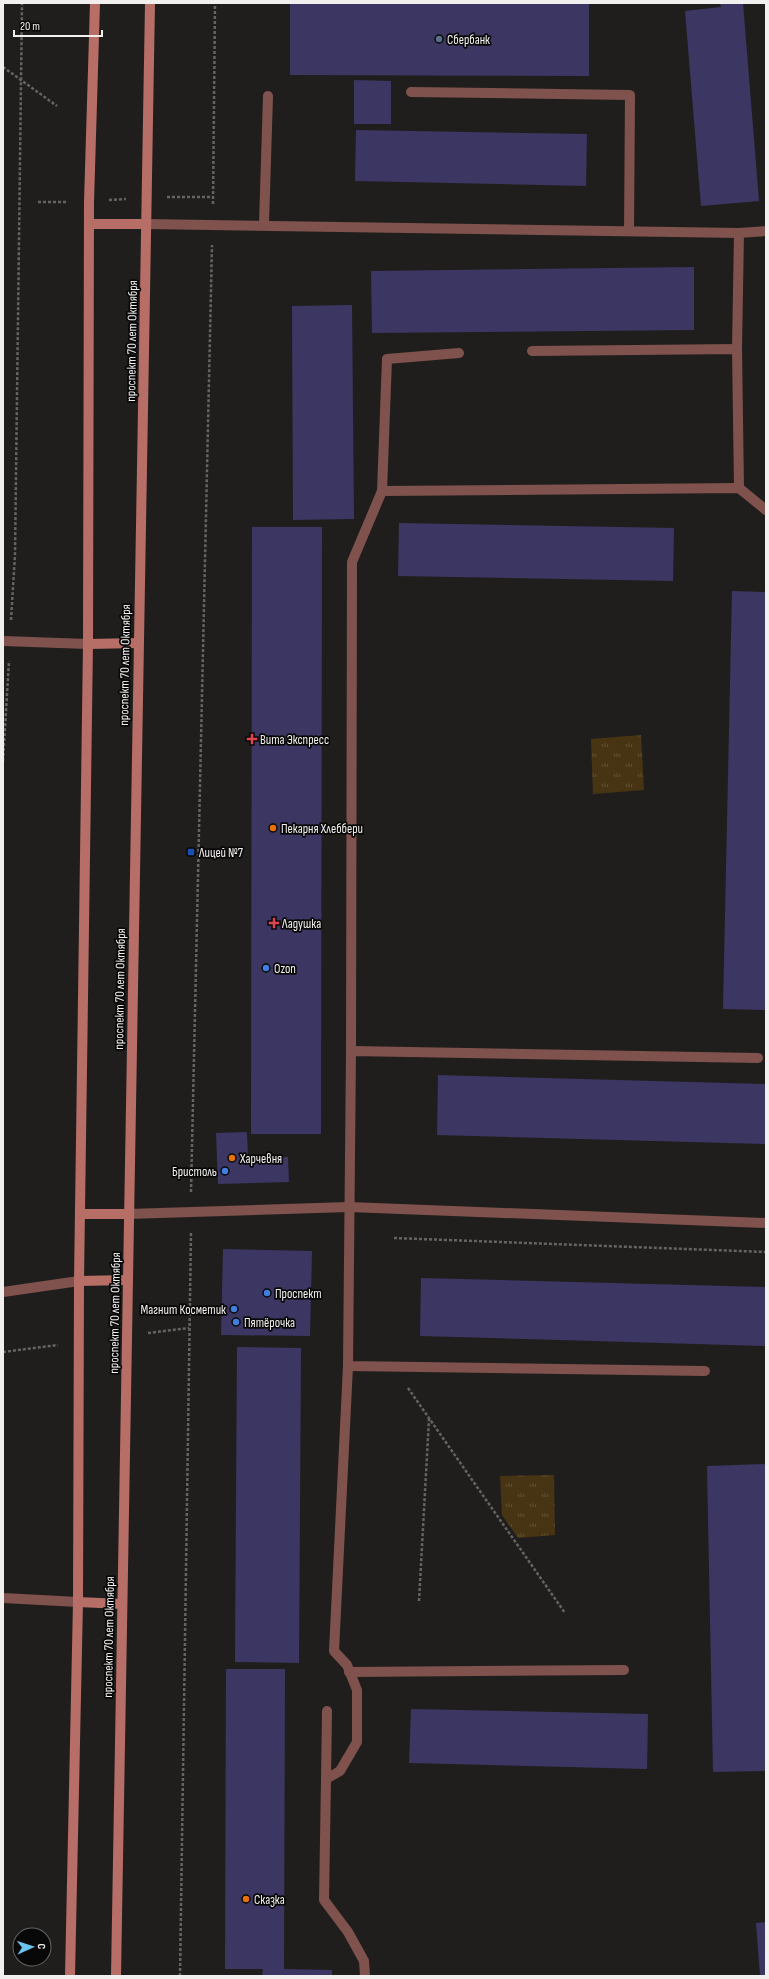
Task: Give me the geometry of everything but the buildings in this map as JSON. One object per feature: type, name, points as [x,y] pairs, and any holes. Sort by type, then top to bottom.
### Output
[{"type":"main road","points":[[70,1976],[78,1602],[79,1281],[88,644],[90,224],[95,3]]},
{"type":"main road","name":"проспект 70 лет Октября","points":[[116,1976],[150,3]]},
{"type":"main road","points":[[90,224],[146,224]]},
{"type":"main road","points":[[88,644],[138,643]]},
{"type":"main road","points":[[80,1214],[128,1214]]},
{"type":"main road","points":[[79,1281],[127,1280]]},
{"type":"main road","points":[[78,1602],[122,1604]]},
{"type":"lane","points":[[411,92],[630,95],[629,231]]},
{"type":"lane","points":[[264,224],[268,96]]},
{"type":"lane","points":[[146,224],[264,224],[739,233],[766,231]]},
{"type":"lane","points":[[739,233],[737,349],[739,488]]},
{"type":"lane","points":[[532,351],[737,349]]},
{"type":"lane","points":[[326,1779],[340,1771],[357,1742],[357,1690],[347,1665],[334,1651],[348,1366],[351,1052],[352,562],[382,491],[387,359],[459,353]]},
{"type":"lane","points":[[382,491],[739,488],[766,510]]},
{"type":"lane","points":[[6,641],[88,644]]},
{"type":"lane","points":[[351,1052],[758,1058]]},
{"type":"lane","points":[[128,1214],[349,1208],[766,1223]]},
{"type":"lane","points":[[3,1292],[79,1281]]},
{"type":"lane","points":[[348,1366],[705,1370]]},
{"type":"lane","points":[[3,1598],[78,1602]]},
{"type":"lane","points":[[349,1672],[624,1670]]},
{"type":"lane","points":[[328,1711],[324,1900],[348,1932],[364,1961],[365,1976]]},
{"type":"path","points":[[3,761],[6,641],[15,555],[22,3]]},
{"type":"path","points":[[180,1976],[191,1212],[213,224],[215,3]]},
{"type":"path","points":[[3,67],[57,106]]},
{"type":"path","points":[[394,1238],[766,1252]]},
{"type":"path","points":[[393,1366],[565,1613]]},
{"type":"path","points":[[419,1601],[429,1419]]},
{"type":"green space","points":[[641,735],[644,790],[593,794],[591,739]]},
{"type":"green space","points":[[554,1475],[555,1535],[518,1538],[502,1515],[500,1476]]},
{"type":"place","name":"Сбербанк","points":[[439,39]]},
{"type":"place","name":"Вита Экспресс","points":[[252,739]]},
{"type":"place","name":"Пекарня Хлеббери","points":[[273,828]]},
{"type":"place","name":"Лицей №7","points":[[191,852]]},
{"type":"place","name":"Ладушка","points":[[274,923]]},
{"type":"place","name":"Ozon","points":[[266,968]]},
{"type":"place","name":"Харчевня","points":[[232,1158]]},
{"type":"place","name":"Бристоль","points":[[225,1171]]},
{"type":"place","name":"Проспект","points":[[267,1293]]},
{"type":"place","name":"Магнит Косметик","points":[[234,1309]]},
{"type":"place","name":"Пятёрочка","points":[[236,1322]]},
{"type":"place","name":"Сказка","points":[[246,1899]]}]
